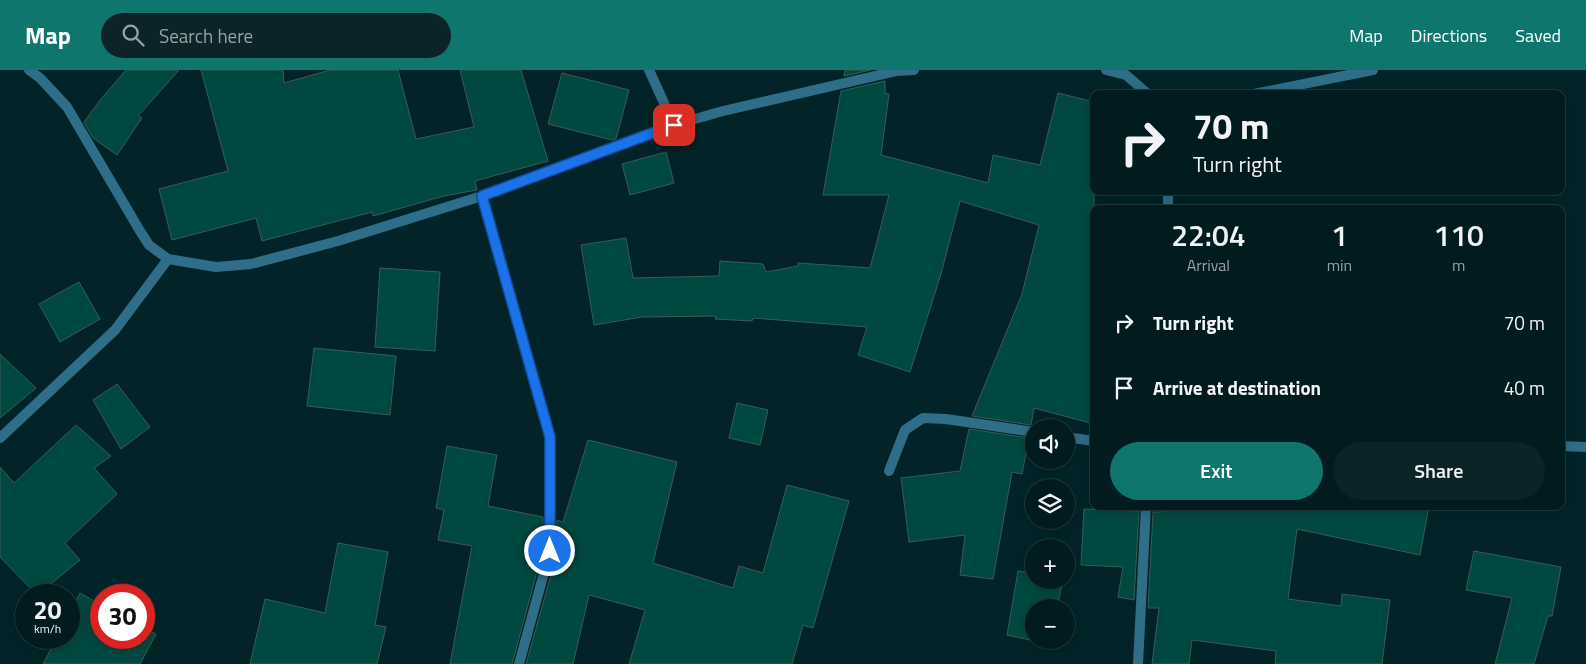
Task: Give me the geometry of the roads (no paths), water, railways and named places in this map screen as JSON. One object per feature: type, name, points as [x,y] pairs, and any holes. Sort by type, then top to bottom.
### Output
[{"type":"street","points":[[29,70],[40,78],[67,107],[149,245],[168,259],[216,267],[250,264],[338,241],[482,196],[674,125],[723,110],[897,71],[914,70]]},
{"type":"street","points":[[649,70],[674,125]]},
{"type":"street","points":[[1106,70],[1128,73],[1144,90]]},
{"type":"street","points":[[1274,90],[1372,70]]},
{"type":"street","points":[[482,196],[550,437],[550,551],[519,664]]},
{"type":"street","points":[[0,438],[115,330],[168,259]]},
{"type":"street","points":[[889,471],[905,430],[923,418],[946,419],[1025,431]]},
{"type":"street","points":[[1075,438],[1090,440]]},
{"type":"street","points":[[1565,446],[1586,447]]},
{"type":"street","points":[[1138,664],[1146,510]]}]
